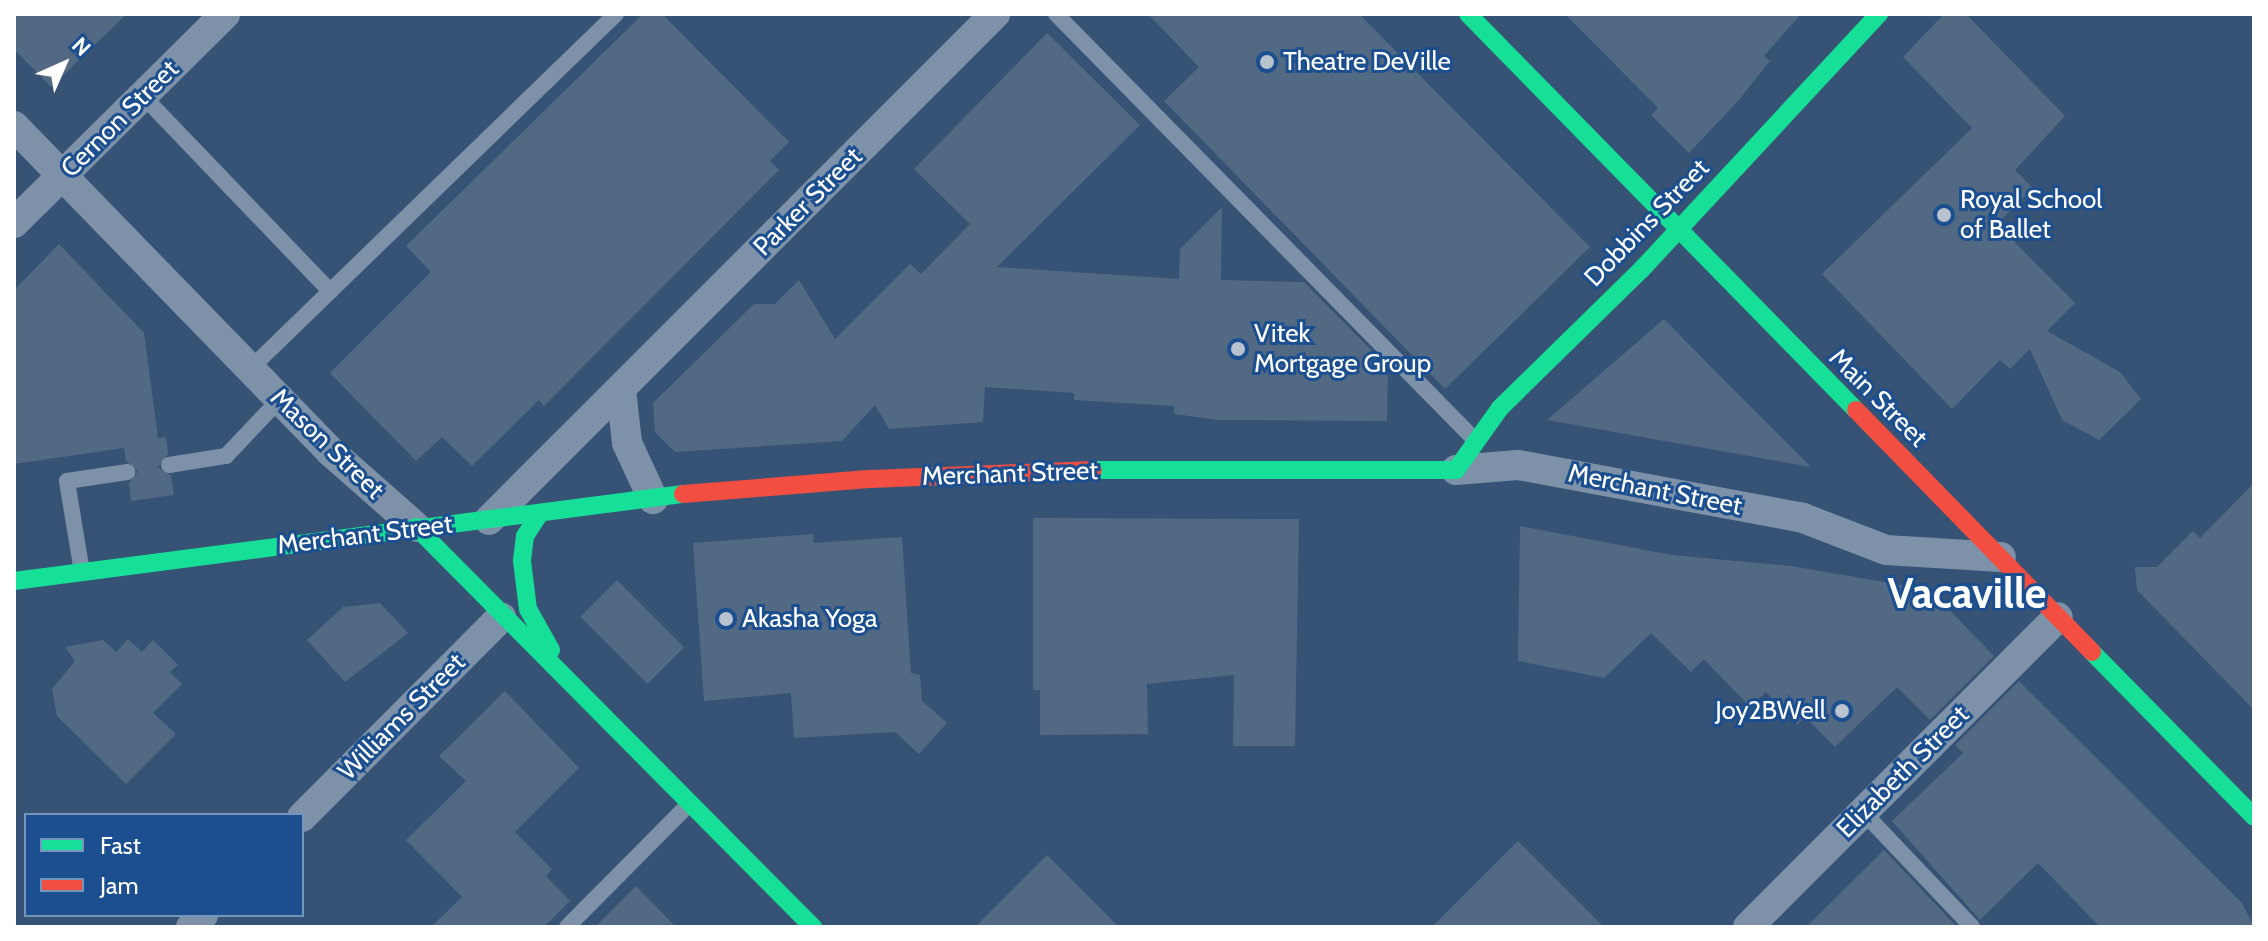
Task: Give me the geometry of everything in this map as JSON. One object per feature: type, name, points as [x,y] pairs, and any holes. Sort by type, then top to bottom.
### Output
[{"type":"main road","name":"Main Street","points":[[1468,14],[2254,817]]},
{"type":"main road","name":"Dobbins Street","points":[[1456,470],[1474,439],[1879,14]]},
{"type":"main road","name":"Merchant Street","points":[[14,581],[653,499],[1028,470],[1456,470]]},
{"type":"main road","points":[[540,513],[525,536],[522,561],[528,609],[568,679]]},
{"type":"main road","name":"Mason Street","points":[[416,527],[501,617],[568,679],[813,927]]},
{"type":"street","name":"Cernon Street","points":[[14,223],[225,14]]},
{"type":"street","name":"Parker Street","points":[[489,520],[995,14]]},
{"type":"street","name":"Mason Street","points":[[14,126],[280,399],[416,527]]},
{"type":"street","points":[[621,390],[627,443],[653,499]]},
{"type":"street","name":"Merchant Street","points":[[1456,470],[1518,465],[1803,518],[1886,550],[2001,557]]},
{"type":"street","name":"Williams Street","points":[[304,815],[501,617]]},
{"type":"street","name":"Elizabeth Street","points":[[1748,927],[2058,617]]},
{"type":"lane","points":[[250,369],[616,14]]},
{"type":"lane","points":[[1056,14],[1474,439]]},
{"type":"lane","points":[[142,95],[330,291]]},
{"type":"lane","points":[[169,465],[226,456],[280,399]]},
{"type":"lane","points":[[82,572],[67,481],[127,472]]},
{"type":"lane","points":[[567,927],[689,804]]},
{"type":"lane","points":[[1863,812],[1972,927]]},
{"type":"building","points":[[14,14],[127,14],[51,87],[14,49]]},
{"type":"building","points":[[643,14],[662,14],[789,142],[770,161],[779,170],[544,406],[539,400],[472,466],[442,437],[416,461],[330,373],[431,272],[406,246]]},
{"type":"building","points":[[1148,14],[1359,14],[1590,247],[1445,389],[1164,101],[1199,67]]},
{"type":"building","points":[[1565,14],[1801,14],[1764,56],[1770,61],[1739,100],[1689,153],[1651,115],[1658,108]]},
{"type":"building","points":[[1944,14],[1966,14],[2065,116],[2015,170],[2033,188],[1997,224],[2075,303],[2047,331],[2120,372],[2141,399],[2099,440],[2062,420],[2030,349],[2010,369],[2000,360],[1952,409],[1822,274],[1972,128],[1903,57]]},
{"type":"building","points":[[1047,33],[1140,125],[997,267],[1179,279],[1180,249],[1222,207],[1221,280],[1304,282],[1388,367],[1387,421],[1218,420],[1174,414],[1174,406],[1074,400],[1074,393],[985,387],[983,422],[889,429],[875,405],[842,441],[675,452],[655,432],[653,403],[754,304],[775,304],[799,280],[835,339],[910,264],[921,274],[970,224],[914,169]]},
{"type":"building","points":[[59,244],[144,333],[158,438],[166,437],[168,454],[158,467],[171,476],[174,495],[131,501],[129,483],[138,471],[126,461],[124,448],[14,464],[14,290]]},
{"type":"building","points":[[1664,319],[1725,381],[1811,467],[1547,420]]},
{"type":"building","points":[[2254,483],[2254,710],[2137,590],[2135,567],[2157,567],[2193,531],[2200,538]]},
{"type":"building","points":[[1033,518],[1299,519],[1295,746],[1233,746],[1234,675],[1147,684],[1148,734],[1040,735],[1040,690],[1033,690]]},
{"type":"building","points":[[1520,526],[1672,555],[1792,566],[1930,590],[1994,656],[1930,720],[1897,687],[1835,747],[1805,717],[1797,725],[1766,692],[1750,707],[1704,659],[1691,672],[1651,633],[1604,678],[1518,661]]},
{"type":"building","points":[[813,534],[814,543],[902,537],[911,673],[920,675],[922,701],[947,723],[919,754],[895,732],[794,738],[791,693],[704,701],[693,543]]},
{"type":"building","points":[[617,580],[684,647],[647,684],[580,617]]},
{"type":"building","points":[[380,603],[408,633],[345,682],[307,640],[343,607]]},
{"type":"building","points":[[128,639],[142,652],[153,640],[178,665],[170,672],[182,684],[153,713],[176,734],[126,784],[57,716],[52,689],[75,661],[65,647],[103,640],[116,652]]},
{"type":"building","points":[[2019,681],[2242,903],[2254,927],[2100,927],[2038,863],[1980,920],[1892,821],[1963,753],[1955,745]]},
{"type":"building","points":[[505,691],[579,768],[515,832],[552,869],[546,876],[570,901],[544,927],[431,927],[462,897],[406,840],[466,781],[439,756]]},
{"type":"building","points":[[1518,841],[1604,927],[1432,927]]},
{"type":"building","points":[[1884,850],[1957,927],[1806,927]]},
{"type":"building","points":[[1047,855],[1119,927],[975,927]]},
{"type":"building","points":[[636,886],[676,927],[595,927]]},
{"type":"traffic: fast","points":[[1468,14],[1856,410]]},
{"type":"traffic: fast","points":[[1093,470],[1456,470],[1500,408],[1641,270],[1879,14]]},
{"type":"traffic: fast","points":[[14,581],[683,494]]},
{"type":"traffic: fast","points":[[540,513],[525,536],[522,561],[528,609],[551,650]]},
{"type":"traffic: fast","points":[[416,527],[813,927]]},
{"type":"traffic: fast","points":[[2092,652],[2254,817]]},
{"type":"traffic: jam","points":[[1856,410],[2092,652]]},
{"type":"traffic: jam","points":[[683,494],[871,479],[1093,470]]},
{"type":"place","name":"Theatre DeVille","points":[[1267,62]]},
{"type":"place","name":"Royal School of Ballet","points":[[1944,215]]},
{"type":"place","name":"Vitek Mortgage Group","points":[[1238,349]]},
{"type":"place","name":"Akasha Yoga","points":[[726,619]]},
{"type":"place","name":"Joy2BWell","points":[[1842,711]]},
{"type":"district","name":"Vacaville","points":[[1967,593]]}]
